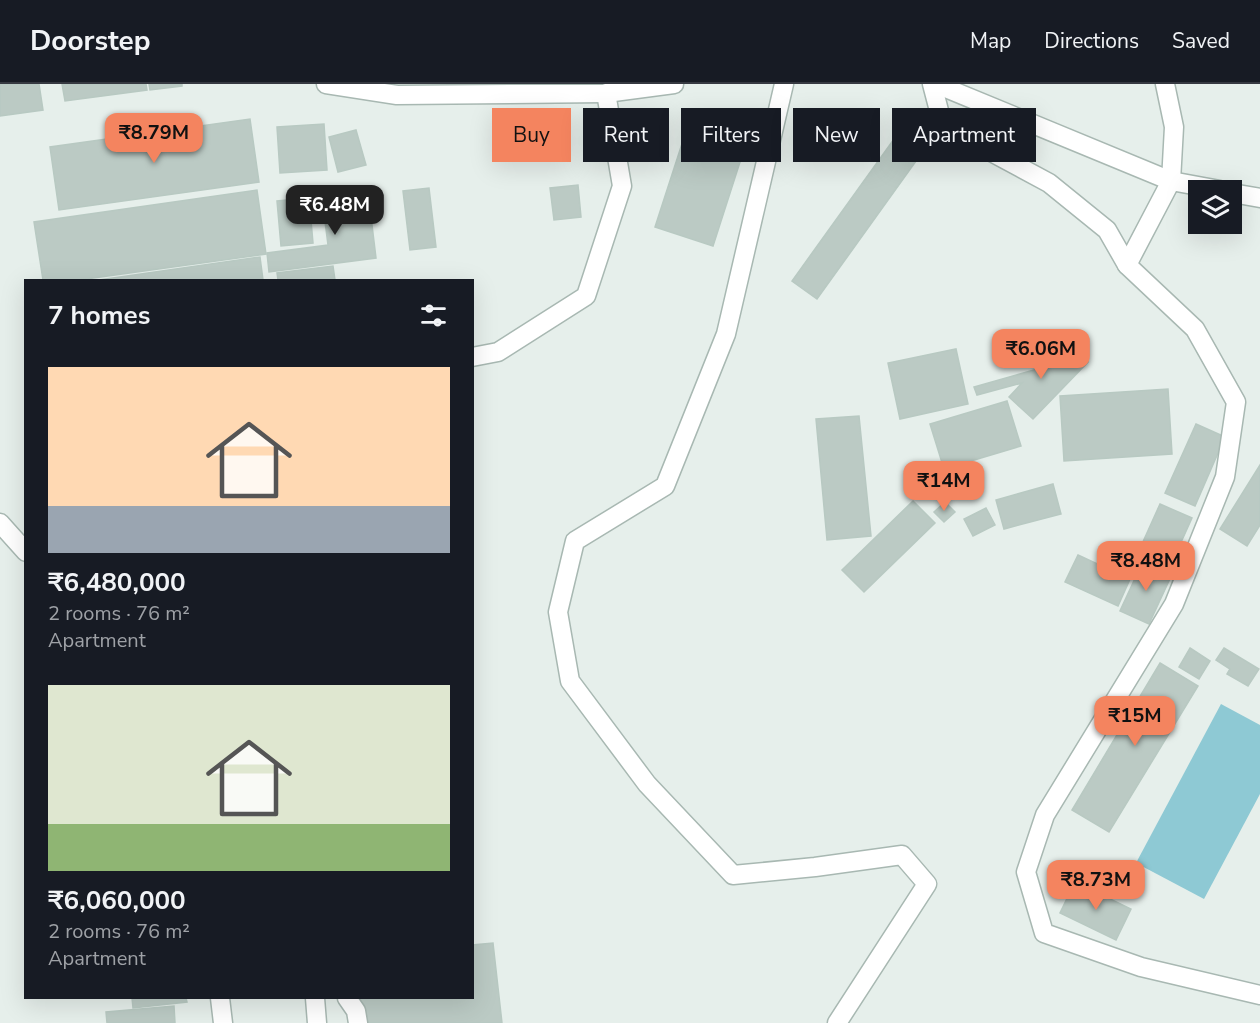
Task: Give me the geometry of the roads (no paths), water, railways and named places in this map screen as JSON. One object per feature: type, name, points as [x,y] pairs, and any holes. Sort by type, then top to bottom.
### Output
[{"type":"street","points":[[326,84],[397,95],[606,93],[674,84]]},
{"type":"street","points":[[784,84],[726,334],[665,486],[575,541],[558,612],[570,681],[647,784],[733,875],[903,855],[927,884],[837,1023]]},
{"type":"street","points":[[934,84],[1171,181],[1188,184]]},
{"type":"street","points":[[934,84],[943,126],[1049,183],[1107,230],[1127,265],[1196,329],[1236,402],[1225,477],[1174,604],[1046,815],[1026,873],[1044,933],[1141,967],[1260,995]]},
{"type":"street","points":[[1127,265],[1171,181],[1174,127],[1165,84]]},
{"type":"street","points":[[474,357],[498,352],[586,296],[622,186],[606,93]]},
{"type":"street","points":[[1242,195],[1260,198]]},
{"type":"street","points":[[0,523],[24,550]]},
{"type":"street","points":[[220,999],[223,1023]]},
{"type":"street","points":[[315,999],[317,1023]]},
{"type":"street","points":[[348,999],[356,1011],[358,1023]]},
{"type":"water","points":[[1221,704],[1260,725],[1260,794],[1204,899],[1136,863]]}]
